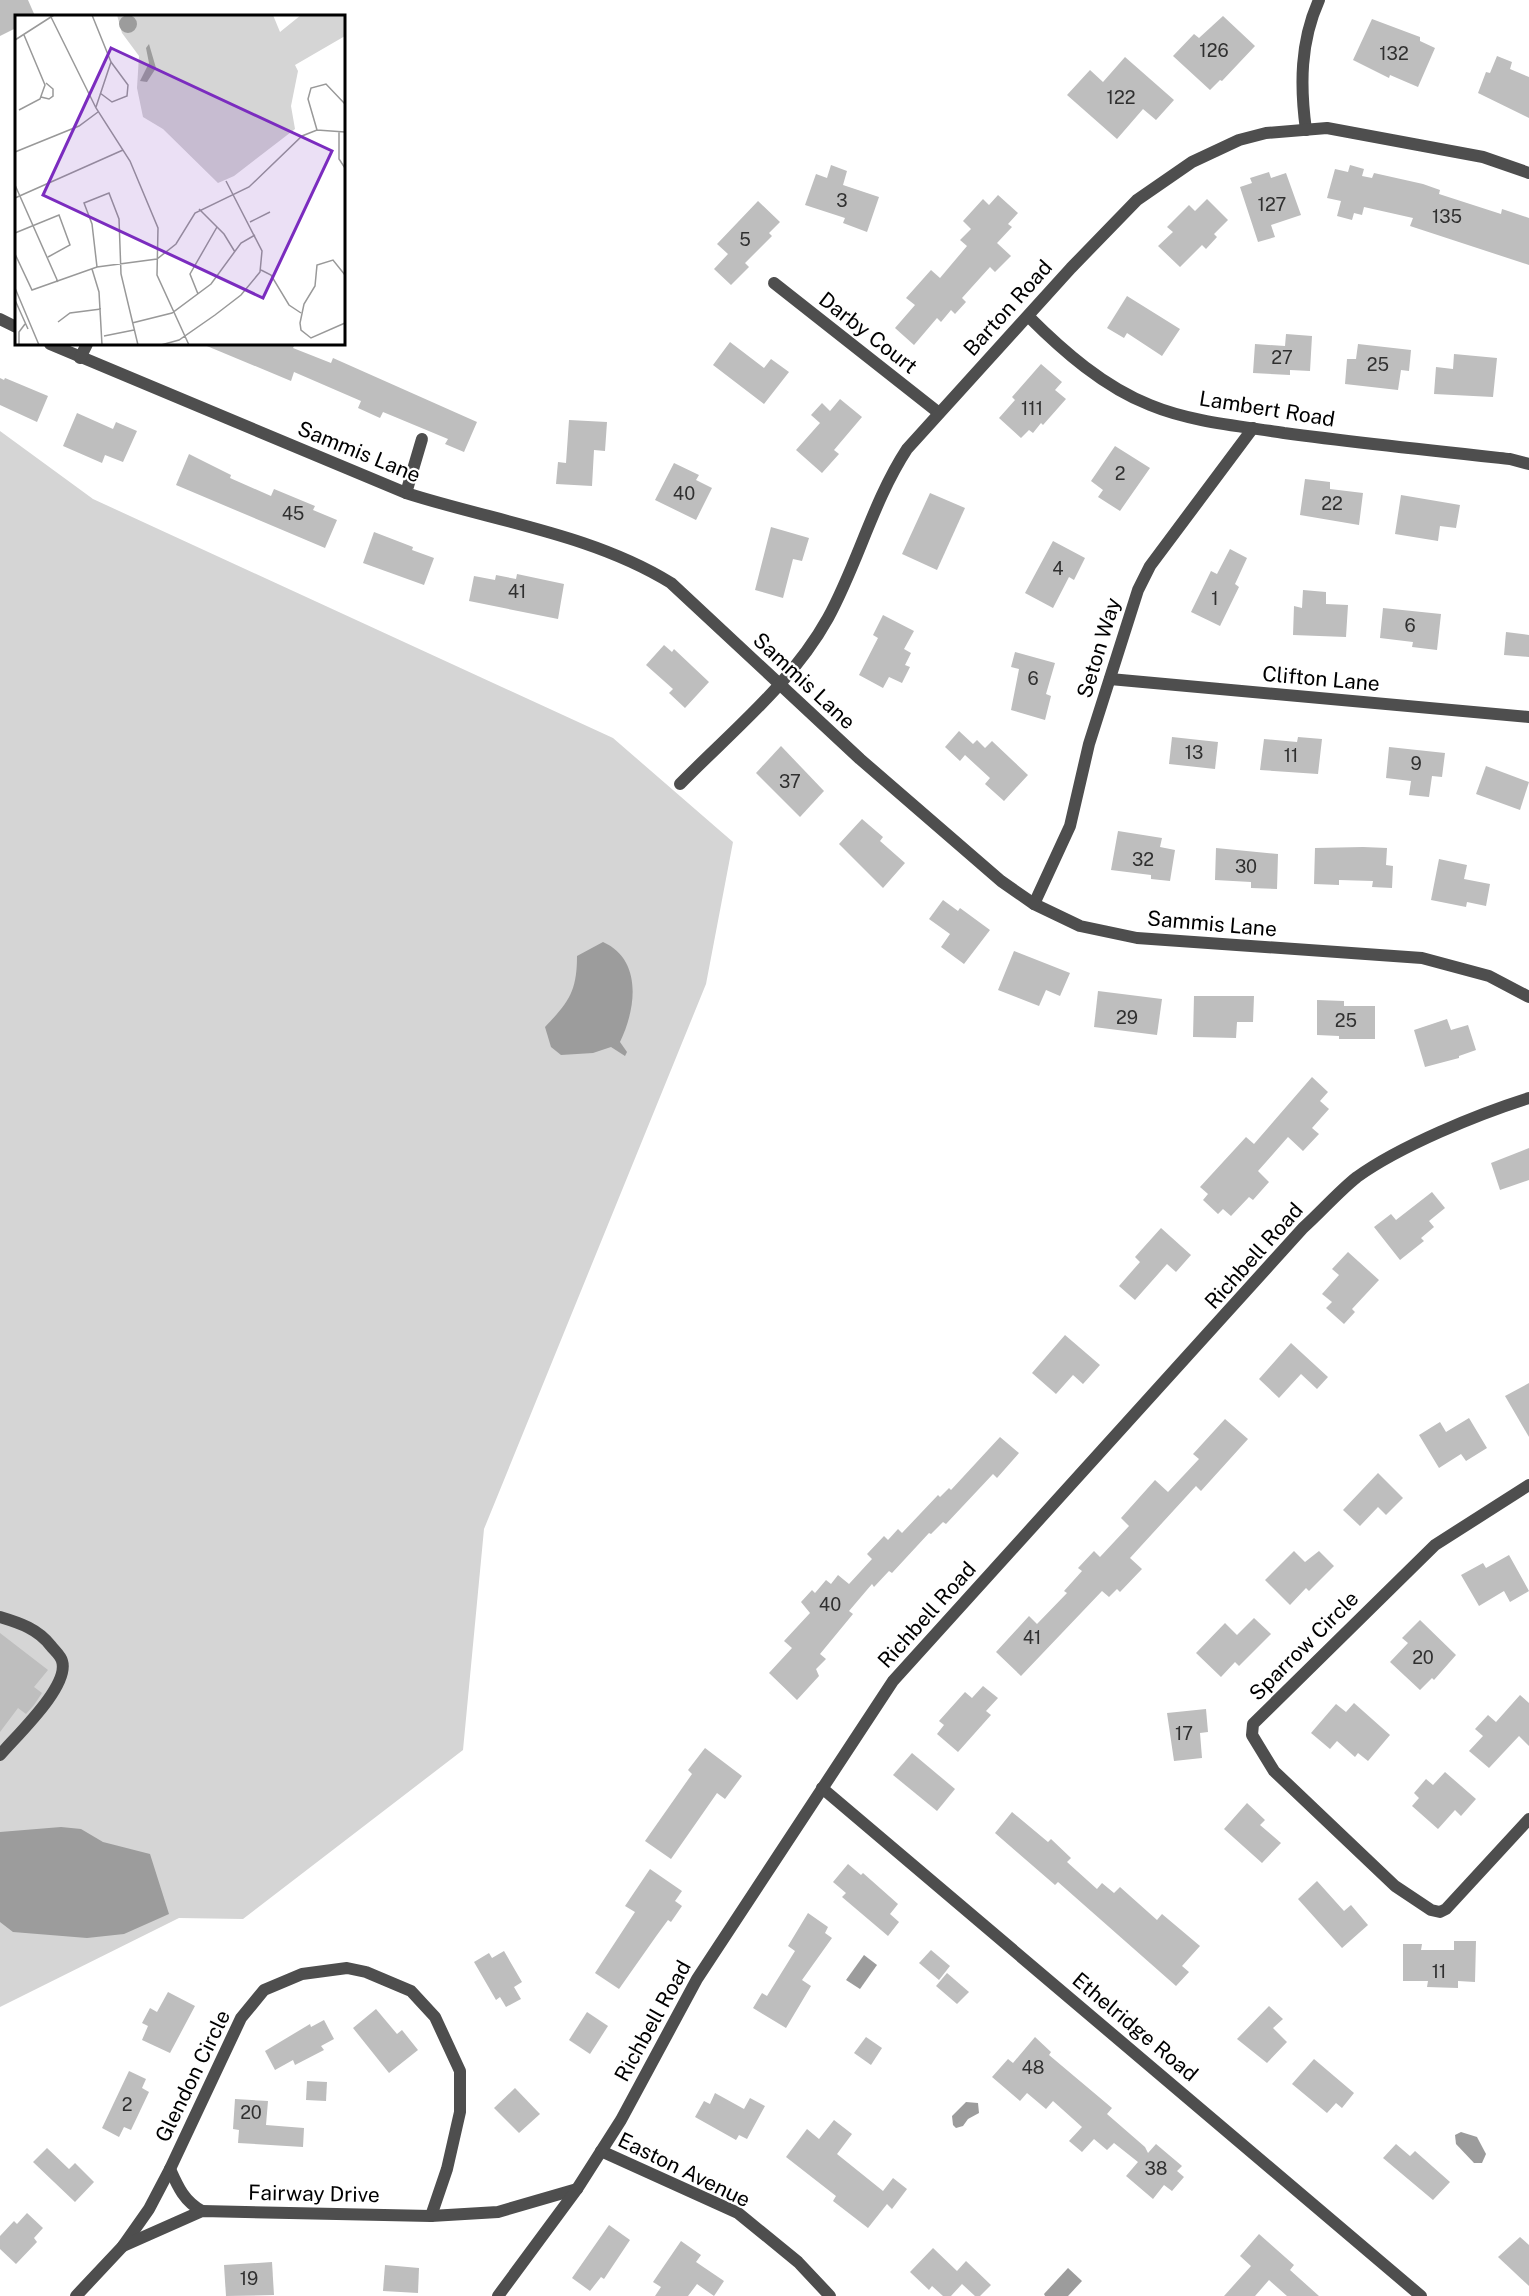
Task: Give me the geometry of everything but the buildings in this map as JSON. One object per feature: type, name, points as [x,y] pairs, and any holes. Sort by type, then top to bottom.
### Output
[{"type":"street","points":[[1306,130],[1301,95],[1303,56],[1309,21],[1319,0]]},
{"type":"street","name":"Barton Road","points":[[680,784],[779,684],[805,653],[828,617],[892,471],[907,449],[1071,268],[1137,200],[1192,162],[1239,140],[1266,133],[1328,128],[1483,157],[1529,174]]},
{"type":"street","name":"Darby Court","points":[[774,283],[939,413]]},
{"type":"street","name":"Lambert Road","points":[[1029,317],[1059,346],[1120,390],[1150,405],[1186,417],[1253,428],[1510,459],[1529,464]]},
{"type":"street","points":[[0,319],[15,326]]},
{"type":"street","name":"Sammis Lane","points":[[52,345],[406,493],[639,563],[671,583],[860,759],[992,874],[1034,904],[1080,926],[1137,938],[1422,958],[1489,976],[1529,996]]},
{"type":"street","points":[[80,358],[86,345]]},
{"type":"street","name":"Seton Way","points":[[1034,904],[1070,826],[1089,744],[1137,590],[1150,566],[1253,428]]},
{"type":"street","points":[[406,493],[422,439]]},
{"type":"street","name":"Clifton Lane","points":[[1110,679],[1529,717]]},
{"type":"street","name":"Richbell Road","points":[[498,2296],[577,2189],[621,2120],[696,1979],[893,1681],[1303,1228],[1356,1178],[1392,1156],[1495,1109],[1529,1098]]},
{"type":"street","name":"Sparrow Circle","points":[[1529,1485],[1435,1545],[1253,1724],[1252,1735],[1274,1771],[1395,1886],[1431,1910],[1440,1912],[1446,1909],[1529,1819]]},
{"type":"street","points":[[0,1617],[25,1624],[46,1640],[62,1660],[63,1676],[52,1694],[0,1755]]},
{"type":"street","name":"Ethelridge Road","points":[[822,1788],[1421,2296]]},
{"type":"street","name":"Glendon Circle","points":[[123,2246],[149,2209],[241,2018],[252,2002],[264,1990],[302,1974],[346,1968],[366,1972],[411,1991],[435,2017],[460,2071],[460,2112],[447,2169],[431,2216]]},
{"type":"street","name":"Easton Avenue","points":[[601,2151],[738,2213],[798,2262],[830,2296]]},
{"type":"street","points":[[170,2169],[189,2204],[202,2211]]},
{"type":"street","name":"Fairway Drive","points":[[76,2296],[123,2246],[202,2211],[431,2216],[498,2212],[577,2189]]},
{"type":"shaded area","points":[[0,431],[93,499],[613,738],[733,842],[706,984],[484,1529],[463,1750],[243,1919],[179,1918],[0,2007]]},
{"type":"shaded area","points":[[603,942],[616,950],[625,961],[630,973],[632,1001],[630,1015],[620,1042],[627,1052],[625,1056],[611,1047],[593,1053],[561,1055],[551,1047],[545,1027],[570,995],[577,968],[577,956]]},
{"type":"shaded area","points":[[61,1827],[81,1829],[103,1842],[150,1854],[169,1914],[124,1934],[87,1938],[13,1932],[0,1922],[0,1832]]},
{"type":"shaded area","points":[[864,1955],[877,1965],[860,1989],[846,1980]]},
{"type":"shaded area","points":[[966,2102],[978,2103],[979,2113],[968,2119],[963,2126],[956,2128],[953,2125],[952,2116]]},
{"type":"shaded area","points":[[1461,2132],[1477,2137],[1486,2154],[1482,2163],[1474,2163],[1456,2144],[1455,2135]]},
{"type":"shaded area","points":[[1068,2268],[1082,2281],[1068,2296],[1045,2296],[1044,2294]]}]
